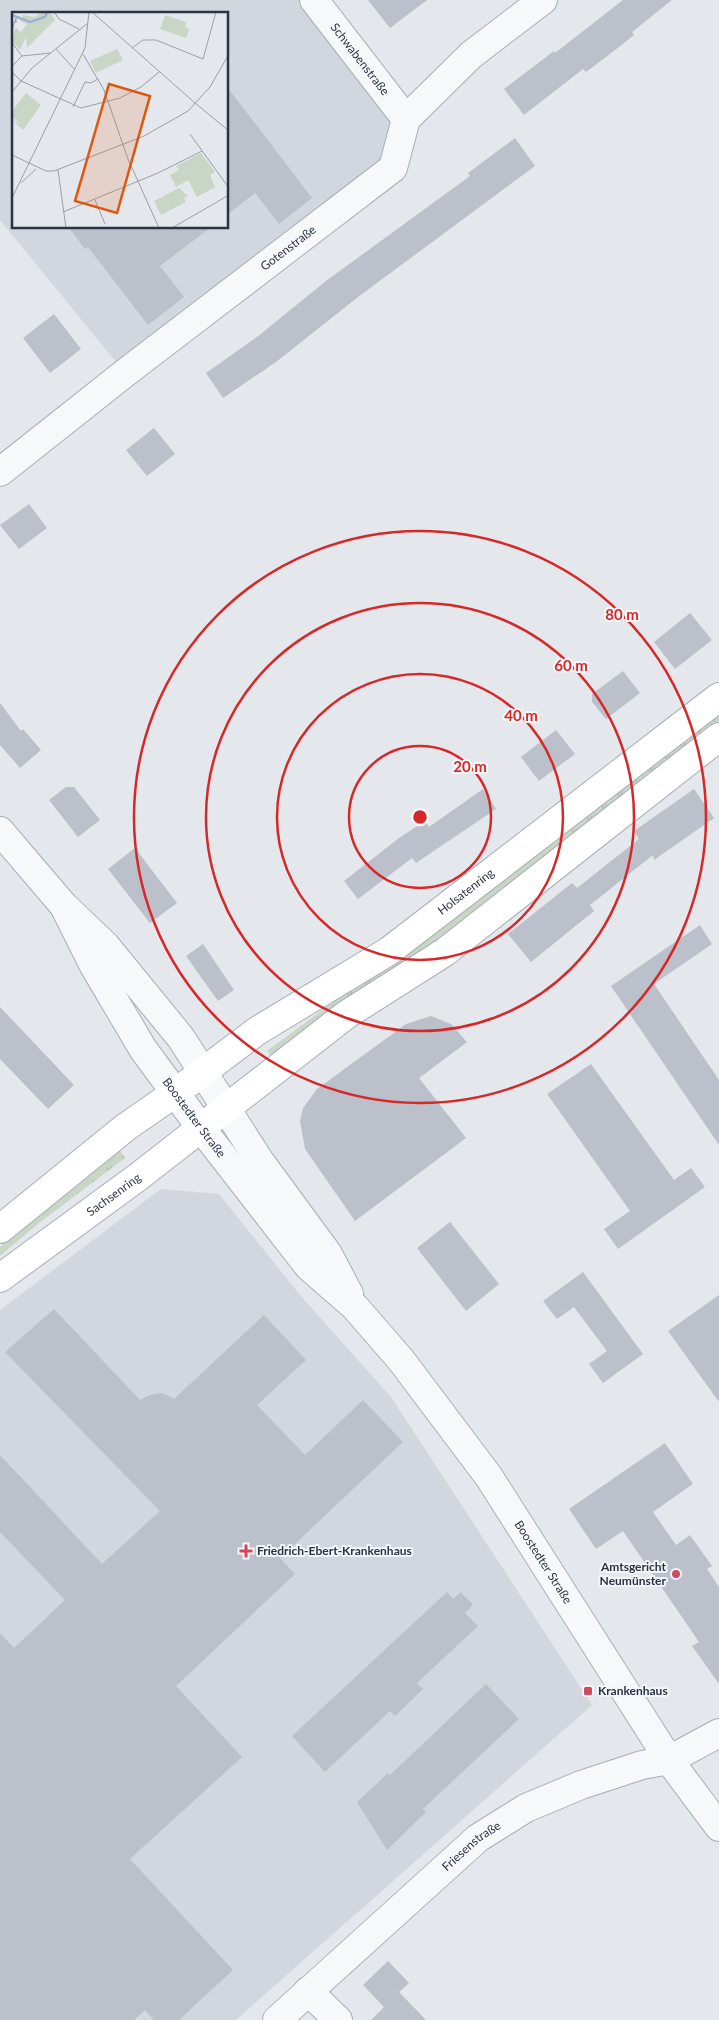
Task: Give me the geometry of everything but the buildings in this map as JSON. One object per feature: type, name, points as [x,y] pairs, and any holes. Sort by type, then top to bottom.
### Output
[{"type":"main road","name":"Holsatenring","points":[[203,1071],[257,1031],[389,951],[719,697]]},
{"type":"main road","points":[[226,1110],[346,1015],[446,952],[719,737]]},
{"type":"main road","points":[[0,1229],[126,1127],[203,1071]]},
{"type":"main road","name":"Sachsenring","points":[[0,1278],[226,1110]]},
{"type":"street","name":"Schwabenstraße","points":[[314,0],[406,119]]},
{"type":"street","points":[[406,119],[471,55],[543,0]]},
{"type":"street","name":"Gotenstraße","points":[[0,472],[133,367],[393,168],[406,119]]},
{"type":"street","name":"Boostedter Straße","points":[[0,830],[64,906],[106,946],[181,1038],[259,1160],[328,1254],[355,1307]]},
{"type":"street","name":"Boostedter Straße","points":[[64,906],[94,966],[143,1049],[201,1128],[309,1267],[355,1307],[401,1360],[489,1477],[669,1760],[719,1827]]},
{"type":"street","name":"Friesenstraße","points":[[277,2020],[478,1838],[526,1808],[581,1785],[642,1765],[669,1760],[719,1733]]},
{"type":"street","points":[[308,1991],[338,2020]]},
{"type":"shaded area","points":[[0,0],[314,0],[406,119],[393,168],[125,373],[0,220]]},
{"type":"shaded area","name":"Friedrich-Ebert-Krankenhaus","points":[[161,1189],[219,1194],[300,1295],[391,1397],[592,1705],[236,2020],[0,2020],[0,1310]]},
{"type":"green space","points":[[719,714],[719,722],[412,959],[273,1059],[267,1051],[336,1000],[404,957]]},
{"type":"green space","points":[[119,1150],[125,1158],[39,1223],[0,1256],[0,1247]]},
{"type":"place","name":"Friedrich-Ebert-Krankenhaus","points":[[246,1551]]},
{"type":"place","name":"Amtsgericht Neumünster","points":[[676,1574]]},
{"type":"place","name":"Krankenhaus","points":[[588,1691]]}]
